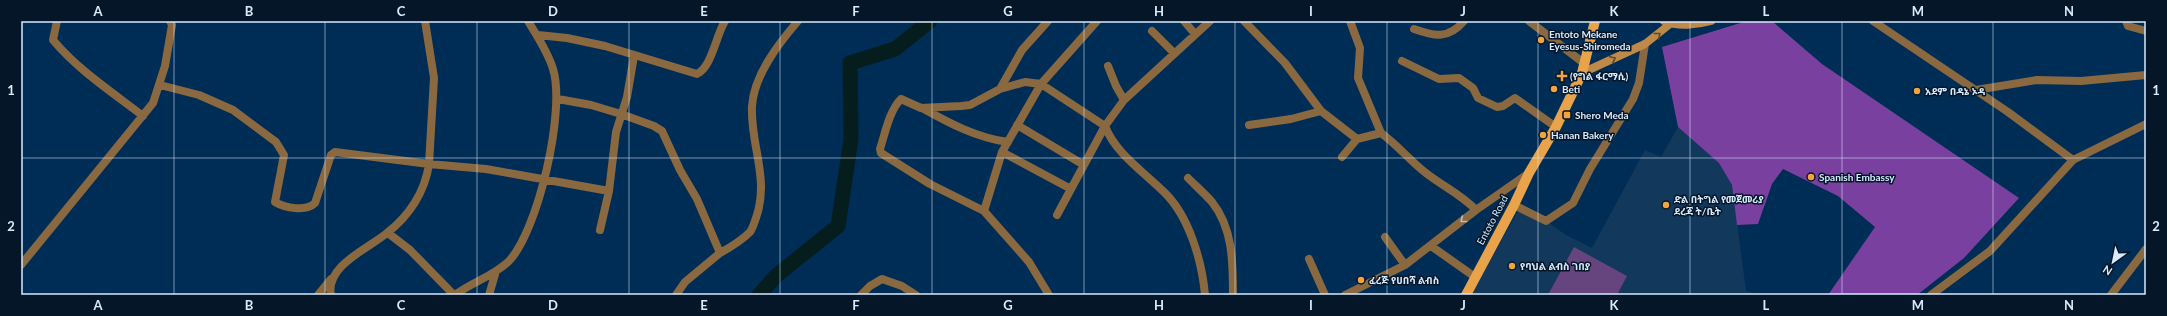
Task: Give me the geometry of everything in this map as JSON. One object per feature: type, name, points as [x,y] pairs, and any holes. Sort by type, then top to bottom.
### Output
[{"type":"main road","points":[[1583,69],[1645,44],[1656,37],[1667,22],[1692,25],[1711,21]]},
{"type":"main road","name":"Entoto Road","points":[[1466,295],[1514,205],[1529,173],[1540,157],[1556,127],[1583,69],[1593,22]]},
{"type":"street","points":[[57,21],[53,40],[58,46],[73,62],[143,116]]},
{"type":"street","points":[[318,295],[333,277],[357,253],[388,233],[406,215],[421,194],[427,180],[434,78],[425,21]]},
{"type":"street","points":[[388,233],[410,250],[455,295],[468,285],[496,271],[509,261],[519,248],[544,179],[558,99],[553,70],[538,35],[528,21]]},
{"type":"street","points":[[538,35],[575,39],[605,46],[697,74],[701,72],[706,64],[725,21]]},
{"type":"street","points":[[676,295],[685,282],[720,253],[743,239],[751,230],[758,210],[762,189],[761,167],[754,134],[752,106],[763,71],[783,38],[798,21]]},
{"type":"street","points":[[1000,89],[1022,50],[1048,21]]},
{"type":"street","points":[[984,211],[1002,152],[1040,84],[1096,21]]},
{"type":"street","points":[[1184,21],[1195,34]]},
{"type":"street","points":[[1057,215],[1105,126],[1124,100],[1210,21]]},
{"type":"street","points":[[1244,21],[1285,63],[1321,110],[1357,139]]},
{"type":"street","points":[[1350,21],[1360,48],[1358,78],[1381,133],[1402,148],[1421,169],[1469,202],[1476,210]]},
{"type":"street","points":[[1414,29],[1433,35],[1447,34],[1464,21]]},
{"type":"street","points":[[1529,21],[1583,69]]},
{"type":"street","points":[[1873,21],[1976,90],[2073,160]]},
{"type":"street","points":[[2126,21],[2128,26],[2146,31]]},
{"type":"street","points":[[21,265],[83,187],[154,103],[160,85],[173,22]]},
{"type":"street","points":[[1152,31],[1174,53]]},
{"type":"street","points":[[1514,205],[1546,221],[1573,203],[1590,169],[1633,99],[1639,83],[1645,44]]},
{"type":"street","points":[[600,230],[608,191],[616,132],[627,97],[634,56]]},
{"type":"street","points":[[1402,61],[1439,79],[1459,78],[1473,88],[1478,98],[1497,107],[1503,106],[1513,98],[1517,99],[1556,127]]},
{"type":"street","points":[[1108,66],[1116,86],[1124,100]]},
{"type":"street","points":[[1976,90],[2037,80],[2082,81],[2146,75]]},
{"type":"street","points":[[921,108],[970,104],[1000,89],[1025,82],[1040,84],[1105,126],[1110,139],[1166,193],[1178,211],[1197,249],[1203,276],[1205,295]]},
{"type":"street","points":[[160,85],[199,95],[233,110],[276,142],[284,155],[275,197],[275,202],[280,204],[305,209],[310,208],[314,203],[331,154],[335,152],[429,164],[486,168],[608,191]]},
{"type":"street","points":[[558,99],[591,105],[621,114],[654,126],[666,137],[680,170],[697,199],[720,253]]},
{"type":"street","points":[[1008,142],[995,140],[954,126],[905,99],[902,99],[898,102],[887,126],[880,149],[881,153],[930,184],[984,211],[1029,262],[1049,295]]},
{"type":"street","points":[[1249,125],[1291,119],[1321,110]]},
{"type":"street","points":[[1931,295],[1990,251],[2073,160],[2146,124]]},
{"type":"street","points":[[1017,125],[1084,165]]},
{"type":"street","points":[[1342,157],[1357,139],[1381,133]]},
{"type":"street","points":[[1002,152],[1071,189]]},
{"type":"street","points":[[1345,295],[1405,265],[1476,210],[1529,173]]},
{"type":"street","points":[[1188,178],[1212,203],[1223,221],[1230,240],[1233,295]]},
{"type":"street","points":[[1385,236],[1405,265]]},
{"type":"street","points":[[1431,246],[1475,277]]},
{"type":"street","points":[[2111,295],[2146,249]]},
{"type":"street","points":[[1309,258],[1325,295]]},
{"type":"street","points":[[489,295],[496,271]]},
{"type":"street","points":[[331,295],[330,288],[333,277]]},
{"type":"street","points":[[861,295],[870,286],[882,279],[902,286],[916,295]]},
{"type":"shaded area","points":[[1747,21],[1772,21],[1822,64],[2019,198],[1964,258],[1917,295],[1828,295],[1875,227],[1838,196],[1783,169],[1772,184],[1758,224],[1737,225],[1732,185],[1719,163],[1678,127],[1662,47]]},
{"type":"shaded area","points":[[1678,127],[1718,161],[1732,185],[1746,291],[1761,295],[1471,295],[1522,204],[1566,235],[1592,248],[1645,150],[1661,157]]},
{"type":"shaded area","points":[[1574,247],[1627,276],[1617,295],[1548,295]]},
{"type":"waterway","points":[[759,295],[777,275],[838,226],[851,139],[850,63],[895,49],[930,21]]},
{"type":"place","name":"Entoto Mekane Eyesus-Shiromeda","points":[[1541,40]]},
{"type":"place","name":"(የግል ፋርማሲ)","points":[[1562,76]]},
{"type":"place","name":"Beti","points":[[1554,89]]},
{"type":"place","name":"አደም በዳኔ ኦዳ","points":[[1917,91]]},
{"type":"place","name":"Shero Meda","points":[[1567,115]]},
{"type":"place","name":"Hanan Bakery","points":[[1543,135]]},
{"type":"place","name":"Spanish Embassy","points":[[1811,177]]},
{"type":"place","name":"ድል በትግል የመጀመሪያ ደረጃ ት/ቤት","points":[[1666,205]]},
{"type":"place","name":"የባህል ልብስ ገበያ","points":[[1512,266]]},
{"type":"place","name":"ፈረጅ የሀበሻ ልብስ","points":[[1361,280]]}]
